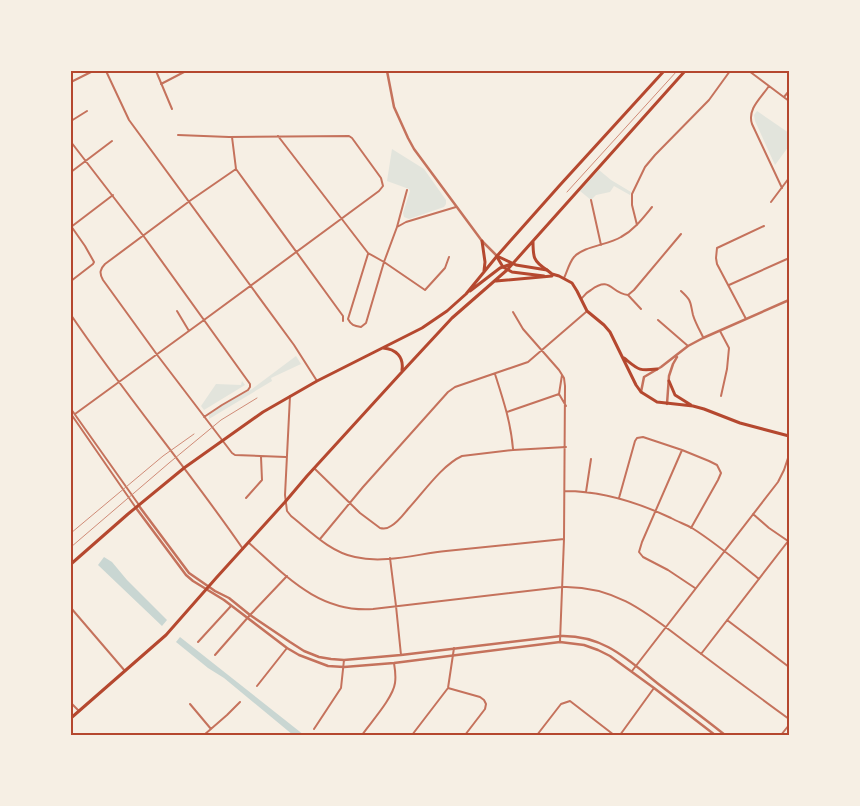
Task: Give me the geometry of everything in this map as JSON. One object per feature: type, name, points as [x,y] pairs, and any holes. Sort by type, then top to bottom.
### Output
[{"type":"main road","points":[[71,564],[184,468],[263,412],[317,381],[422,328],[448,311],[466,294],[560,185],[664,71]]},
{"type":"main road","points":[[466,294],[512,264],[685,71]]},
{"type":"main road","points":[[533,240],[533,254],[539,265],[574,285],[585,312],[609,329],[641,392],[654,401],[709,410],[740,423],[789,436]]},
{"type":"main road","points":[[482,241],[485,262],[483,274]]},
{"type":"main road","points":[[497,256],[512,264],[547,270]]},
{"type":"main road","points":[[497,256],[505,268],[512,272],[559,276]]},
{"type":"main road","points":[[71,718],[166,636],[314,468],[401,373],[452,318],[495,282],[505,268]]},
{"type":"main road","points":[[495,282],[552,276]]},
{"type":"main road","points":[[380,349],[390,349],[398,354],[402,363],[401,373]]},
{"type":"main road","points":[[622,356],[641,370],[657,369]]},
{"type":"main road","points":[[669,381],[675,395],[693,406]]},
{"type":"street","points":[[71,82],[93,71]]},
{"type":"street","points":[[106,71],[129,120],[294,345],[317,381]]},
{"type":"street","points":[[156,71],[172,109]]},
{"type":"street","points":[[161,84],[186,71]]},
{"type":"street","points":[[387,71],[394,107],[414,149],[482,241],[497,256]]},
{"type":"street","points":[[637,224],[632,205],[632,194],[645,167],[709,100],[730,71]]},
{"type":"street","points":[[749,71],[789,101]]},
{"type":"street","points":[[753,74],[756,71]]},
{"type":"street","points":[[769,86],[753,109],[750,118],[782,188]]},
{"type":"street","points":[[784,98],[789,91]]},
{"type":"street","points":[[71,121],[86,110]]},
{"type":"street","points":[[75,414],[297,252],[383,186],[382,179],[349,136],[232,137],[178,135]]},
{"type":"street","points":[[278,136],[368,253],[425,290],[445,268],[449,257]]},
{"type":"street","points":[[232,137],[236,169],[343,316],[343,321]]},
{"type":"street","points":[[71,172],[112,141]]},
{"type":"street","points":[[71,142],[144,236],[250,384],[248,390],[204,417]]},
{"type":"street","points":[[236,169],[189,201],[105,264],[100,274],[156,354],[234,455],[286,457]]},
{"type":"street","points":[[771,202],[789,178]]},
{"type":"street","points":[[368,253],[348,319],[351,324],[361,327],[366,322],[407,190]]},
{"type":"street","points":[[71,281],[94,262],[71,226],[113,196]]},
{"type":"street","points":[[591,200],[601,245]]},
{"type":"street","points":[[397,227],[404,223],[456,207]]},
{"type":"street","points":[[564,278],[574,257],[581,252],[620,238],[637,224],[652,207]]},
{"type":"street","points":[[746,319],[716,261],[717,248],[764,226]]},
{"type":"street","points":[[628,295],[682,234]]},
{"type":"street","points":[[729,285],[787,259]]},
{"type":"street","points":[[581,300],[584,295],[597,285],[607,284],[628,295],[641,309]]},
{"type":"street","points":[[681,291],[688,298],[704,338]]},
{"type":"street","points":[[641,392],[644,377],[678,355],[688,346],[789,300]]},
{"type":"street","points":[[177,311],[189,331]]},
{"type":"street","points":[[513,312],[523,329],[562,374],[566,386],[564,539],[560,642]]},
{"type":"street","points":[[320,539],[448,392],[528,362],[585,312]]},
{"type":"street","points":[[71,315],[243,550]]},
{"type":"street","points":[[658,320],[688,346]]},
{"type":"street","points":[[720,330],[728,348],[727,369],[720,396]]},
{"type":"street","points":[[667,404],[672,364],[678,355]]},
{"type":"street","points":[[668,361],[672,360],[672,364]]},
{"type":"street","points":[[496,374],[512,433],[513,450]]},
{"type":"street","points":[[562,374],[559,394],[566,406]]},
{"type":"street","points":[[507,412],[559,394]]},
{"type":"street","points":[[290,396],[286,457],[286,511],[320,539],[340,552],[367,559],[390,558],[564,539]]},
{"type":"street","points":[[71,409],[137,507]]},
{"type":"street","points":[[71,414],[186,576],[229,598],[304,651],[319,657],[344,660],[561,636],[580,637],[600,643],[622,654],[725,735]]},
{"type":"street","points":[[619,498],[637,438],[644,437],[682,450],[713,463],[719,468],[721,473],[691,528]]},
{"type":"street","points":[[314,468],[350,503],[383,529],[389,528],[400,518],[454,459],[462,456],[513,450],[566,447]]},
{"type":"street","points":[[682,450],[639,552],[643,557],[668,570],[695,588]]},
{"type":"street","points":[[632,671],[780,478],[789,455]]},
{"type":"street","points":[[246,498],[262,480],[261,457]]},
{"type":"street","points":[[586,492],[591,459]]},
{"type":"street","points":[[565,491],[586,492],[619,498],[656,511],[691,528],[759,579]]},
{"type":"street","points":[[701,654],[788,540],[769,528],[753,514]]},
{"type":"street","points":[[249,543],[295,584],[334,605],[347,608],[368,610],[562,587],[588,588],[614,595],[647,613],[789,719]]},
{"type":"street","points":[[390,558],[401,655]]},
{"type":"street","points":[[215,655],[250,614],[287,576]]},
{"type":"street","points":[[208,588],[287,648],[298,655],[328,666],[344,667],[394,663],[560,642],[579,644],[598,650],[616,660],[715,735]]},
{"type":"street","points":[[198,642],[230,606]]},
{"type":"street","points":[[71,608],[125,671]]},
{"type":"street","points":[[727,620],[789,667]]},
{"type":"street","points":[[257,686],[287,648]]},
{"type":"street","points":[[412,735],[448,688],[454,648]]},
{"type":"street","points":[[314,729],[341,688],[344,660]]},
{"type":"street","points":[[362,735],[385,704],[394,688],[394,663]]},
{"type":"street","points":[[448,688],[480,697],[486,704],[485,709],[465,735]]},
{"type":"street","points":[[620,735],[654,688]]},
{"type":"street","points":[[537,735],[561,704],[570,701],[614,735]]},
{"type":"street","points":[[71,702],[79,711]]},
{"type":"street","points":[[204,735],[240,702]]},
{"type":"street","points":[[190,704],[211,729]]},
{"type":"street","points":[[781,735],[789,725]]},
{"type":"shaded area","points":[[757,111],[789,133],[789,146],[775,165],[755,121],[754,115]]},
{"type":"shaded area","points":[[392,149],[424,169],[446,200],[444,207],[409,219],[404,217],[403,213],[410,191],[387,181]]},
{"type":"shaded area","points":[[599,170],[631,192],[630,195],[614,186],[610,192],[596,195],[591,200],[580,191]]},
{"type":"shaded area","points":[[296,356],[301,364],[271,378],[272,381],[209,419],[209,415],[252,389]]},
{"type":"shaded area","points":[[242,381],[245,385],[204,410],[201,406],[216,384],[241,385]]},
{"type":"shaded area","points":[[104,557],[112,562],[127,580],[167,620],[162,626],[98,565]]},
{"type":"shaded area","points":[[180,637],[304,735],[293,735],[224,678],[208,668],[176,642]]},
{"type":"railway","points":[[567,192],[677,71]]},
{"type":"railway","points":[[71,547],[221,420],[257,398]]},
{"type":"railway","points":[[71,533],[163,456],[194,434]]}]
